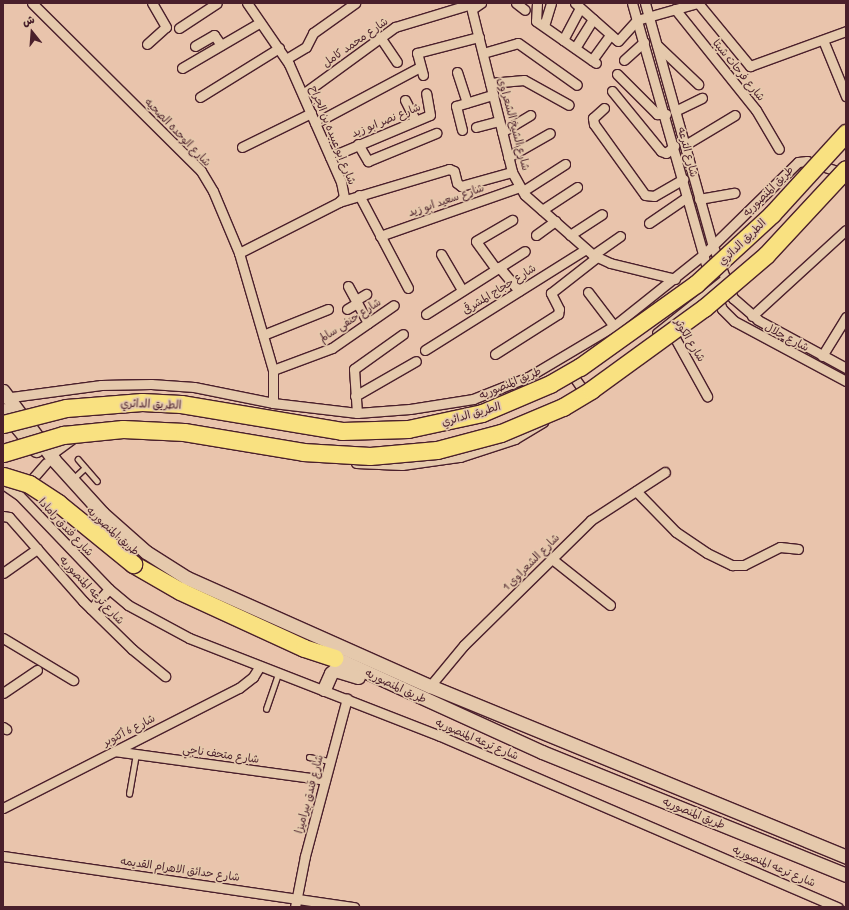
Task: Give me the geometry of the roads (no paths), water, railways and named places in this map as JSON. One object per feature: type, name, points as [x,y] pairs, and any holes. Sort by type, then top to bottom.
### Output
[{"type":"highway","name":"الطريق الدائري","points":[[3,424],[66,408],[142,402],[181,404],[342,431],[408,429],[482,413],[550,384],[580,367],[696,284],[772,214],[846,133]]},
{"type":"highway","points":[[3,453],[63,436],[123,429],[184,432],[303,452],[370,456],[437,450],[501,433],[557,410],[591,390],[704,308],[785,236],[846,170]]},
{"type":"highway","points":[[3,476],[29,484],[58,503],[133,564],[180,591],[304,648],[334,658]]},
{"type":"main road","name":"طريق المنصوريه","points":[[5,396],[48,459]]},
{"type":"main road","name":"طريق المنصوريه","points":[[3,410],[68,483],[130,548],[164,572],[334,658],[542,752],[846,875]]},
{"type":"main road","name":"طريق المنصوريه","points":[[68,483],[118,528],[164,565],[430,686],[846,858]]},
{"type":"main road","points":[[324,689],[331,673],[335,670],[389,688],[407,691]]},
{"type":"main road","points":[[737,831],[744,816]]},
{"type":"street","name":"شارع الوحده الصحيه","points":[[32,3],[201,171],[217,198],[239,253],[273,370],[273,403]]},
{"type":"street","points":[[147,44],[166,27],[152,3]]},
{"type":"street","points":[[179,28],[217,3]]},
{"type":"street","name":"شارع ابو عبيده بن الجراح","points":[[247,3],[286,59],[303,94],[344,190],[340,202]]},
{"type":"street","points":[[286,59],[306,47],[314,33],[355,3]]},
{"type":"street","name":"شارع محمد كامل","points":[[303,94],[380,36],[395,27],[481,3]]},
{"type":"street","points":[[516,3],[525,10]]},
{"type":"street","points":[[537,3],[535,19],[594,62],[610,35]]},
{"type":"street","points":[[544,26],[551,3]]},
{"type":"street","name":"شارع الترعه","points":[[632,3],[666,114],[703,255],[721,307]]},
{"type":"street","name":"شارع الترعه","points":[[645,3],[713,246],[724,279],[733,298]]},
{"type":"street","points":[[563,40],[578,5],[610,35],[620,41],[637,20],[698,3],[750,66],[846,31]]},
{"type":"street","name":"شارع الشيخ الشعراوى","points":[[471,5],[512,172],[521,189],[542,210],[592,253],[675,279]]},
{"type":"street","name":"شارع فرحات شيتا","points":[[675,9],[756,110],[779,149]]},
{"type":"street","points":[[575,48],[593,19]]},
{"type":"street","points":[[182,68],[259,22]]},
{"type":"street","points":[[195,46],[214,35],[221,45]]},
{"type":"street","points":[[380,36],[397,62]]},
{"type":"street","points":[[315,123],[421,71],[416,56],[420,51],[479,37]]},
{"type":"street","points":[[823,40],[846,96]]},
{"type":"street","points":[[624,60],[644,42]]},
{"type":"street","points":[[483,53],[518,43],[577,85]]},
{"type":"street","points":[[656,44],[698,84]]},
{"type":"street","points":[[200,97],[278,48]]},
{"type":"street","points":[[457,72],[467,102]]},
{"type":"street","points":[[617,74],[657,114],[666,114]]},
{"type":"street","points":[[490,83],[524,80],[569,105]]},
{"type":"street","points":[[612,91],[661,151],[666,152],[674,146]]},
{"type":"street","name":"شارع نصر ابو زيد","points":[[330,157],[432,113],[426,92]]},
{"type":"street","points":[[462,130],[456,106],[493,95]]},
{"type":"street","points":[[675,110],[702,98]]},
{"type":"street","points":[[405,100],[415,120]]},
{"type":"street","points":[[604,108],[593,118],[594,124],[645,194],[654,196],[683,179]]},
{"type":"street","points":[[242,147],[311,113]]},
{"type":"street","points":[[684,145],[735,114]]},
{"type":"street","points":[[502,132],[530,115]]},
{"type":"street","points":[[476,127],[499,121]]},
{"type":"street","points":[[358,144],[368,161],[436,133]]},
{"type":"street","points":[[508,157],[550,133]]},
{"type":"street","name":"طريق المنصوريه","points":[[5,396],[101,385],[151,384],[194,387],[273,403],[357,413],[410,410],[473,399],[528,377],[614,326],[675,279],[703,255],[798,162],[807,161],[846,174]]},
{"type":"street","name":"شارع سعيد ابو زيد","points":[[380,236],[521,189],[565,164]]},
{"type":"street","points":[[239,253],[340,202],[359,195],[449,169],[454,171],[457,183],[461,186],[512,172]]},
{"type":"street","points":[[542,210],[577,187]]},
{"type":"street","points":[[699,199],[734,193]]},
{"type":"street","points":[[359,195],[408,288]]},
{"type":"street","points":[[650,224],[687,197]]},
{"type":"street","points":[[570,234],[602,214]]},
{"type":"street","points":[[512,220],[476,241],[519,291]]},
{"type":"street","points":[[536,235],[555,221]]},
{"type":"street","points":[[752,316],[846,230]]},
{"type":"street","points":[[495,354],[558,314],[559,309],[551,293],[592,253],[620,236]]},
{"type":"street","points":[[426,314],[525,251]]},
{"type":"street","name":"شارع حجاج المشرقى","points":[[425,350],[519,291],[592,253]]},
{"type":"street","points":[[441,254],[462,290]]},
{"type":"street","points":[[19,495],[48,459],[77,436],[110,430],[205,438],[370,465],[422,464],[460,457],[515,439],[541,424],[724,279]]},
{"type":"street","points":[[348,286],[368,323]]},
{"type":"street","points":[[588,292],[614,326]]},
{"type":"street","points":[[348,309],[366,294]]},
{"type":"street","name":"شارع الكوثر","points":[[651,298],[707,396]]},
{"type":"street","points":[[721,307],[733,298]]},
{"type":"street","name":"شارع جلال","points":[[733,298],[752,316],[846,368]]},
{"type":"street","name":"شارع حنفى سالم","points":[[273,370],[332,348],[394,305]]},
{"type":"street","name":"شارع جلال","points":[[721,307],[734,321],[846,381]]},
{"type":"street","points":[[263,335],[328,309]]},
{"type":"street","points":[[822,356],[846,317]]},
{"type":"street","points":[[357,413],[353,373],[356,365],[403,334]]},
{"type":"street","points":[[562,358],[583,390]]},
{"type":"street","points":[[355,396],[416,361]]},
{"type":"street","name":"شارع الشعراوى 1","points":[[430,686],[464,645],[591,520],[665,472]]},
{"type":"street","name":"شارع فندق رامادا","points":[[3,484],[19,495],[109,589]]},
{"type":"street","points":[[636,490],[676,532],[707,553],[732,565],[744,565],[780,548],[798,549]]},
{"type":"street","name":"شارع ترعه المنصوريه","points":[[5,516],[37,548],[92,609],[132,649],[165,676]]},
{"type":"street","points":[[3,572],[37,548]]},
{"type":"street","points":[[552,559],[610,605]]},
{"type":"street","points":[[92,609],[109,589]]},
{"type":"street","name":"شارع ترعه المنصوريه","points":[[109,589],[128,605],[189,638],[347,698],[838,907]]},
{"type":"street","points":[[3,638],[73,680]]},
{"type":"street","name":"شارع 6 أكتوبر","points":[[3,808],[239,688],[253,677],[260,666]]},
{"type":"street","points":[[3,693],[37,670]]},
{"type":"street","name":"شارع فندق بيراميزا","points":[[296,907],[297,897],[325,780],[347,698]]},
{"type":"street","name":"شارع متحف ناجي","points":[[114,751],[325,780]]},
{"type":"street","name":"شارع حدائق الاهرام القديمه","points":[[3,856],[297,897],[354,907]]},
{"type":"lane","points":[[78,459],[97,481]]},
{"type":"lane","points":[[68,483],[85,468]]},
{"type":"lane","points":[[266,709],[279,672]]},
{"type":"lane","points":[[129,794],[136,754]]},
{"type":"lane","points":[[309,757],[330,761]]}]
